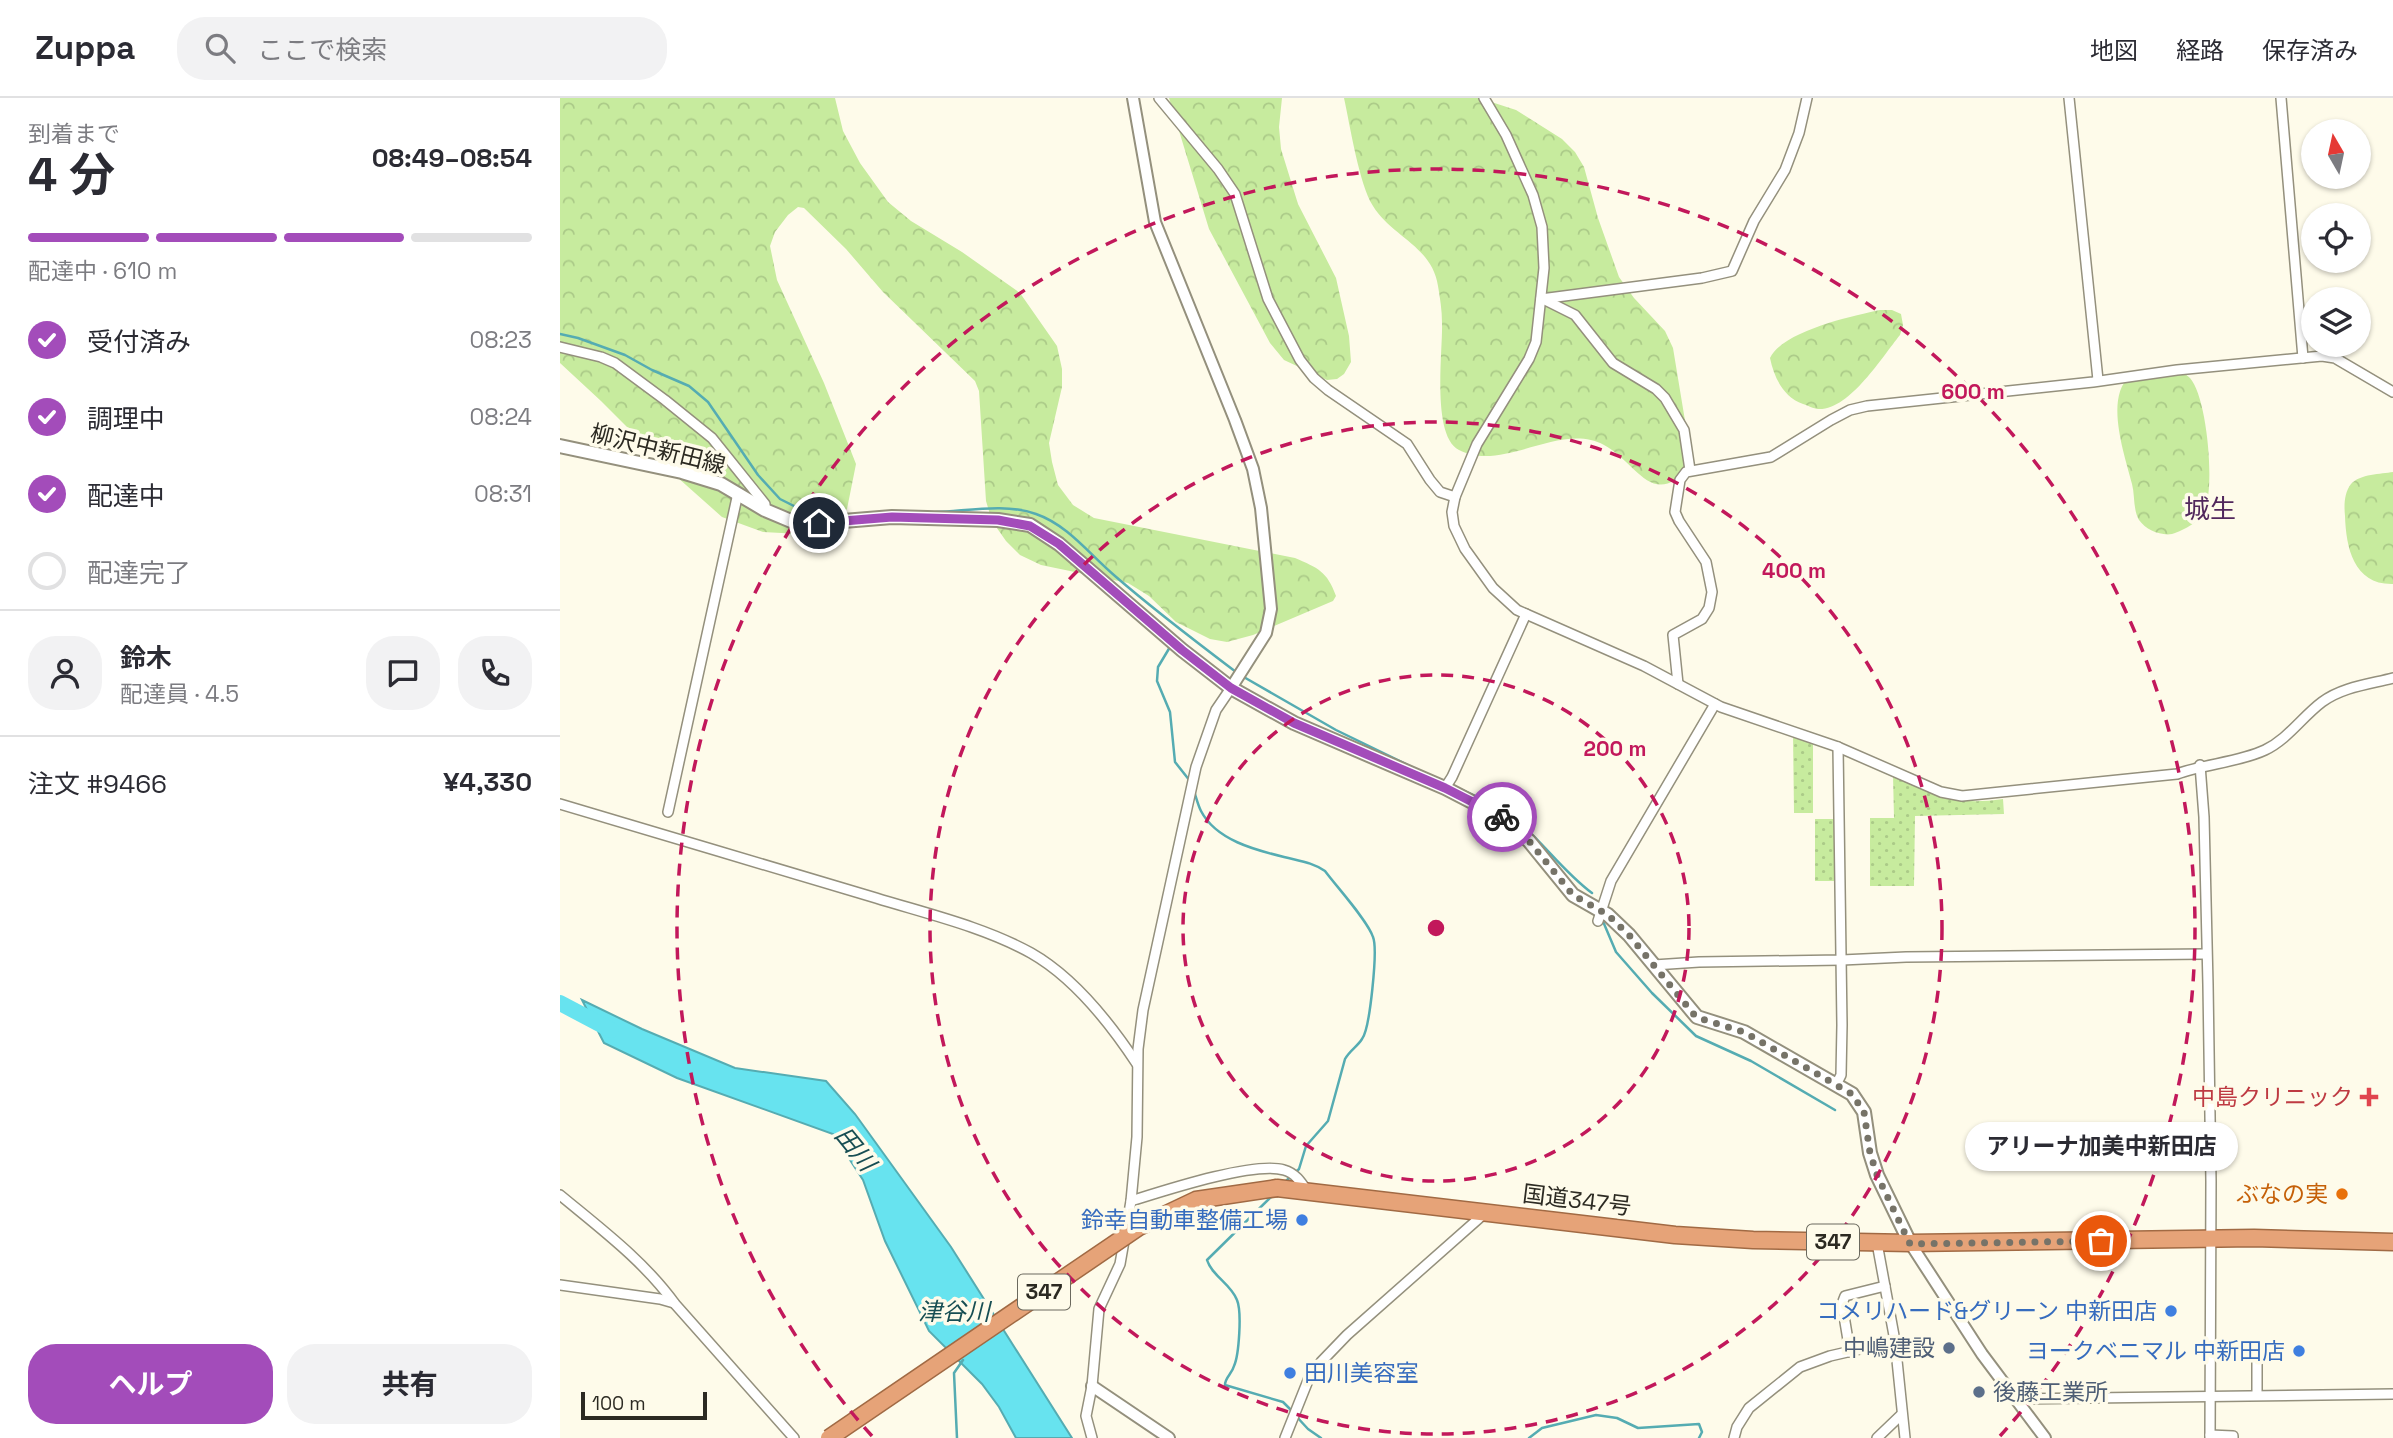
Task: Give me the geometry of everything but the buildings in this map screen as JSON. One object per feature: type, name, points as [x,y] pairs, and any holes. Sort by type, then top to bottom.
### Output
[{"type":"highway","name":"国道347号","points":[[830,1438],[1139,1227],[1196,1200],[1277,1188],[1303,1185],[1486,1212],[1675,1235],[1910,1244],[2210,1239],[2393,1242]]},
{"type":"main road","name":"柳沢中新田線","points":[[560,446],[682,472],[721,484],[765,510],[791,521],[819,523],[892,517],[998,520],[1030,526],[1059,544],[1182,650],[1294,723],[1445,788],[1501,817],[1529,841],[1573,895],[1629,935],[1696,1017],[1744,1032],[1852,1094],[1864,1112],[1870,1153],[1877,1175],[1910,1244]]},
{"type":"street","points":[[1091,1438],[1086,1416],[1092,1385],[1099,1309],[1119,1264],[1131,1201],[1137,1137],[1138,1049],[1143,1010],[1189,796],[1216,710],[1266,633],[1271,609],[1261,508],[1253,469],[1155,222],[1133,98]]},
{"type":"street","points":[[1159,98],[1218,169],[1235,194],[1268,299],[1300,360],[1328,390],[1407,444],[1430,481],[1440,492],[1455,497]]},
{"type":"street","points":[[1484,98],[1527,177],[1538,210],[1543,243],[1541,299],[1536,342],[1529,359],[1477,444],[1455,497],[1452,512],[1454,526],[1465,549],[1493,588],[1517,610],[1622,655],[1715,704],[1838,747],[1941,792],[1962,796],[2177,774],[2200,765],[2261,752],[2277,743],[2333,695],[2393,678]]},
{"type":"street","points":[[1541,299],[1702,278],[1732,271],[1754,221],[1785,170],[1799,133],[1807,98]]},
{"type":"street","points":[[2069,98],[2098,380]]},
{"type":"street","points":[[2281,98],[2303,358]]},
{"type":"street","points":[[1541,299],[1551,301],[1575,315],[1613,363],[1656,389],[1665,398],[1684,430],[1690,470]]},
{"type":"street","points":[[560,346],[615,363],[665,400],[712,438],[765,505],[765,510]]},
{"type":"street","points":[[1678,684],[1673,635],[1702,619],[1709,608],[1712,592],[1706,562],[1675,512],[1680,480],[1682,475],[1690,470],[1771,457],[1830,420],[1850,410],[1867,406],[2098,380],[2303,358],[2335,358],[2393,392]]},
{"type":"street","points":[[668,812],[738,493]]},
{"type":"street","points":[[1445,788],[1527,614]]},
{"type":"street","points":[[1600,916],[1611,881],[1715,704]]},
{"type":"street","points":[[1836,1085],[1841,1075],[1842,960],[1838,747]]},
{"type":"street","points":[[2200,765],[2204,817],[2210,1437],[2233,1438]]},
{"type":"street","points":[[560,804],[928,913],[1008,943],[1052,967],[1091,1002],[1138,1066]]},
{"type":"street","points":[[1654,965],[1906,957],[2206,954]]},
{"type":"street","points":[[1131,1201],[1189,1184],[1246,1171],[1275,1168],[1287,1170],[1303,1185]]},
{"type":"street","points":[[560,1195],[623,1247],[662,1286],[794,1438]]},
{"type":"street","points":[[1287,1434],[1309,1378],[1347,1335],[1486,1212]]},
{"type":"street","points":[[1877,1243],[1895,1341],[1905,1438]]},
{"type":"street","points":[[1910,1244],[1967,1333],[2045,1438]]},
{"type":"street","points":[[560,1285],[660,1299],[676,1304]]},
{"type":"street","points":[[1850,1352],[1842,1304],[1845,1296],[1885,1286]]},
{"type":"street","points":[[1734,1438],[1741,1418],[1749,1408],[1786,1376],[1810,1362],[1895,1341]]},
{"type":"street","points":[[2257,1350],[2257,1395]]},
{"type":"street","points":[[1092,1385],[1169,1438]]},
{"type":"street","points":[[2015,1399],[2393,1394]]},
{"type":"street","points":[[1877,1438],[1901,1415]]},
{"type":"green space","points":[[560,98],[835,98],[843,131],[860,163],[888,202],[911,221],[962,252],[1020,293],[1057,346],[1062,369],[1062,387],[1049,443],[1058,485],[1073,505],[1094,518],[1295,558],[1316,568],[1325,576],[1336,596],[1333,601],[1253,635],[1227,642],[1210,639],[1176,622],[1149,596],[1128,583],[1041,565],[1020,555],[992,521],[986,501],[979,391],[975,381],[883,292],[846,249],[804,208],[798,207],[775,232],[770,246],[777,280],[824,383],[856,464],[847,509],[828,526],[800,534],[763,532],[722,517],[560,363]]},
{"type":"green space","points":[[1169,98],[1282,98],[1279,127],[1281,149],[1298,204],[1336,278],[1349,336],[1351,362],[1344,374],[1337,379],[1327,380],[1284,360],[1270,343],[1209,229]]},
{"type":"green space","points":[[1344,98],[1479,98],[1516,110],[1562,139],[1575,152],[1584,167],[1598,218],[1619,277],[1634,298],[1665,331],[1673,348],[1692,463],[1678,477],[1667,484],[1646,480],[1616,453],[1587,439],[1550,442],[1494,456],[1459,450],[1450,442],[1445,428],[1440,391],[1442,318],[1434,272],[1420,251],[1390,226],[1373,206],[1359,169]]},
{"type":"green space","points":[[1880,310],[1892,310],[1901,314],[1903,325],[1900,335],[1853,392],[1830,407],[1818,409],[1790,397],[1777,379],[1770,358],[1777,348],[1819,326]]},
{"type":"green space","points":[[2149,368],[2177,371],[2190,378],[2201,403],[2208,442],[2209,481],[2205,509],[2192,524],[2172,534],[2154,531],[2139,520],[2121,443],[2117,412],[2122,386],[2132,374]]},
{"type":"green space","points":[[2393,472],[2393,584],[2380,583],[2369,578],[2355,562],[2347,540],[2345,500],[2351,484],[2360,478]]},
{"type":"green space","points":[[1793,733],[1813,740],[1813,813],[1794,813]]},
{"type":"green space","points":[[1893,775],[1921,789],[1958,800],[2003,799],[2004,814],[1915,816],[1914,886],[1870,886],[1870,818],[1894,818]]},
{"type":"green space","points":[[1815,819],[1837,819],[1838,881],[1815,881]]},
{"type":"water","name":"津谷川","points":[[582,1000],[642,1029],[735,1068],[826,1081],[855,1114],[951,1247],[1072,1438],[1016,1438],[999,1407],[982,1384],[929,1331],[885,1241],[863,1180],[833,1134],[677,1078],[604,1043]]},
{"type":"waterway","points":[[560,334],[625,355],[689,386],[708,402],[758,475],[780,499],[806,512],[845,515]]},
{"type":"waterway","points":[[936,512],[1012,509],[1048,519],[1068,533],[1145,601],[1236,672]]},
{"type":"waterway","points":[[1170,647],[1158,667],[1157,681],[1170,712],[1175,762],[1190,781]]},
{"type":"waterway","points":[[1242,676],[1336,730],[1414,768]]},
{"type":"waterway","points":[[1462,790],[1520,823],[1592,893]]},
{"type":"waterway","points":[[1194,791],[1200,809],[1208,821],[1226,836],[1249,847],[1310,864],[1325,871],[1359,913],[1373,937],[1374,972],[1365,1032],[1345,1059],[1328,1121],[1306,1146],[1299,1169],[1286,1181]]},
{"type":"waterway","points":[[1602,919],[1616,952],[1652,993],[1696,1036],[1751,1061],[1835,1110]]},
{"type":"waterway","name":"田川","points":[[560,1003],[611,1030]]},
{"type":"waterway","points":[[1272,1196],[1207,1260],[1209,1266],[1234,1294],[1239,1306],[1237,1353],[1225,1385],[1283,1402],[1292,1411]]},
{"type":"waterway","points":[[957,1438],[954,1373],[963,1360]]},
{"type":"waterway","points":[[1529,1438],[1542,1428],[1596,1415],[1617,1418],[1638,1428],[1699,1424],[1702,1432],[1699,1438]]},
{"type":"waterway","points":[[1296,1416],[1321,1438]]},
{"type":"way so far","points":[[1502,817],[1529,841],[1573,895],[1608,915],[1629,935],[1696,1017],[1744,1032],[1852,1094],[1864,1112],[1870,1153],[1877,1175],[1910,1244],[2101,1241]]},
{"type":"place","name":"中島クリニック","points":[[2369,1097]]},
{"type":"place","name":"ぶなの実","points":[[2342,1194]]},
{"type":"place","name":"鈴幸自動車整備工場","points":[[1302,1220]]},
{"type":"place","name":"アリーナ加美中新田店","points":[[2101,1241]]},
{"type":"place","name":"コメリハード&グリーン 中新田店","points":[[2171,1311]]},
{"type":"place","name":"中嶋建設","points":[[1949,1348]]},
{"type":"place","name":"ヨークベニマル 中新田店","points":[[2299,1351]]},
{"type":"place","name":"田川美容室","points":[[1290,1373]]},
{"type":"place","name":"後藤工業所","points":[[1979,1392]]},
{"type":"district","name":"城生","points":[[2210,509]]},
{"type":"route","points":[[819,523],[892,517],[998,520],[1030,526],[1059,544],[1182,650],[1231,688],[1294,723],[1461,795],[1502,817]]}]
